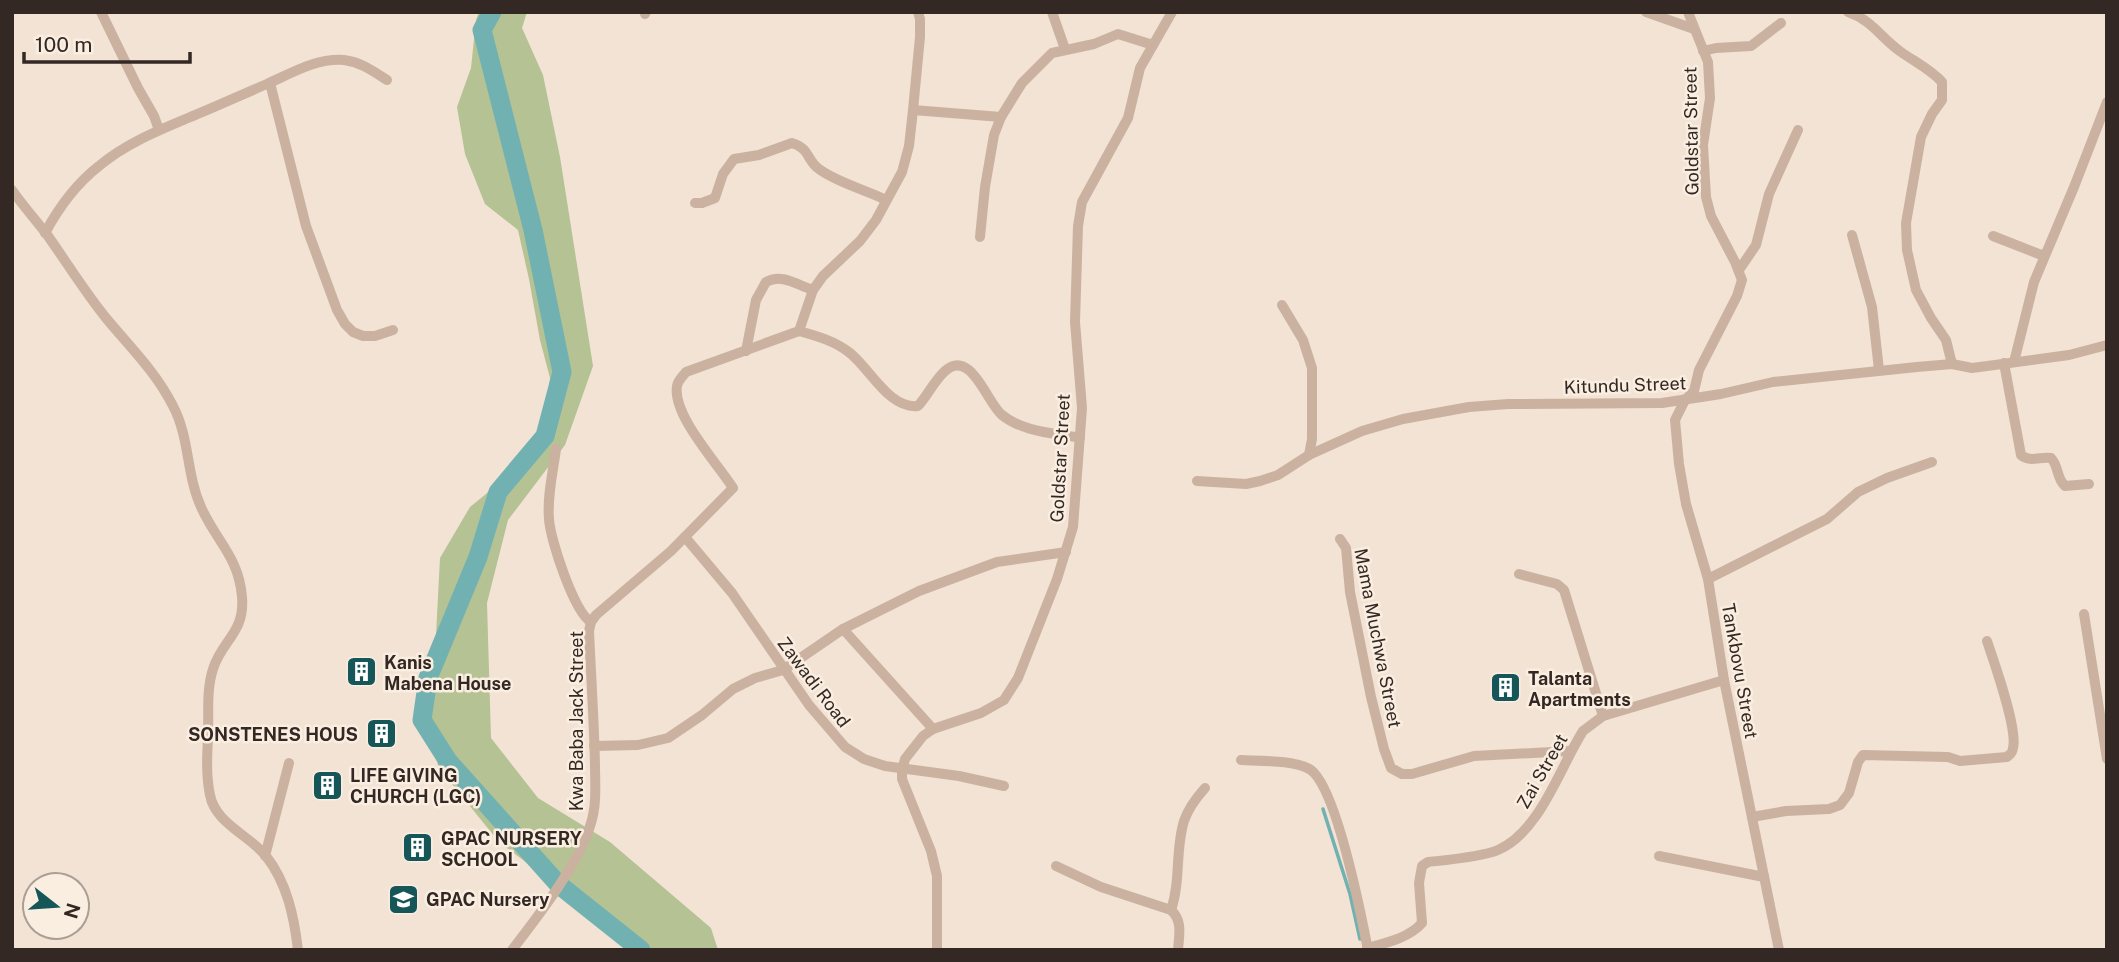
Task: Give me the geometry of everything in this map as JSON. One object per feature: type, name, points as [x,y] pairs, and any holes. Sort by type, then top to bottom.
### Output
[{"type":"street","points":[[101,12],[138,88],[155,116],[159,130]]},
{"type":"street","points":[[918,12],[920,37],[913,110],[909,146],[902,172],[876,220],[860,241],[823,276],[813,290],[799,331],[827,340],[849,352],[894,400],[908,407],[918,406],[945,370],[958,366],[968,369],[974,375],[991,404],[1014,423],[1080,438]]},
{"type":"street","points":[[1052,12],[1065,49]]},
{"type":"street","name":"Goldstar Street","points":[[902,769],[917,742],[933,729],[981,713],[1004,701],[1018,678],[1041,624],[1073,527],[1082,408],[1075,322],[1078,226],[1082,202],[1128,118],[1140,68],[1172,12]]},
{"type":"street","points":[[1646,12],[1694,29]]},
{"type":"street","name":"Goldstar Street","points":[[1688,12],[1708,62],[1710,98],[1703,145],[1706,197],[1711,216],[1739,270]]},
{"type":"street","points":[[1848,12],[1863,17],[1892,46],[1934,73],[1943,85],[1942,100],[1921,138],[1906,223],[1907,250],[1916,290],[1946,340],[1952,365]]},
{"type":"street","points":[[1703,51],[1751,46],[1781,23]]},
{"type":"street","points":[[980,237],[994,135],[1022,83],[1034,69],[1052,53],[1094,44],[1118,34],[1153,46]]},
{"type":"street","points":[[46,233],[54,216],[96,167],[159,130],[308,66],[334,60],[365,66],[387,80]]},
{"type":"street","points":[[270,83],[306,226],[337,310],[345,324],[363,336],[375,336],[393,330]]},
{"type":"street","points":[[2089,484],[2065,486],[2060,482],[2056,463],[2051,458],[2034,460],[2021,455],[2009,363],[2044,256],[2107,102]]},
{"type":"street","points":[[913,110],[1002,117]]},
{"type":"street","points":[[1685,400],[1694,391],[1707,352],[1741,289],[1739,270],[1756,245],[1769,194],[1798,130]]},
{"type":"street","points":[[695,203],[715,198],[723,174],[734,159],[759,155],[792,143],[808,152],[816,167],[886,200]]},
{"type":"street","points":[[12,190],[46,233],[90,298],[158,377],[183,428],[189,470],[197,499],[238,570],[242,596],[240,622],[218,657],[209,684],[208,784],[214,809],[265,856],[289,899],[298,950]]},
{"type":"street","points":[[1852,235],[1872,307],[1879,370]]},
{"type":"street","points":[[1993,236],[2044,256]]},
{"type":"street","points":[[746,351],[756,300],[766,282],[783,279],[813,290]]},
{"type":"street","points":[[1282,305],[1303,340],[1312,368],[1312,439],[1309,455]]},
{"type":"street","name":"Kwa Baba Jack Street","points":[[512,950],[572,865],[590,827],[595,797],[589,631],[591,622],[685,537],[733,488],[695,436],[677,398],[677,383],[686,372],[799,331]]},
{"type":"street","name":"Kitundu Street","points":[[1197,481],[1246,484],[1260,481],[1278,475],[1309,455],[1362,431],[1469,407],[1508,404],[1662,403],[1721,394],[1773,382],[1879,370],[1952,365],[1972,368],[2069,355],[2107,345]]},
{"type":"street","name":"Tankbovu Street","points":[[1685,400],[1675,419],[1679,464],[1686,504],[1708,579],[1724,680],[1779,950]]},
{"type":"street","points":[[556,449],[549,519],[552,536],[570,588],[583,615],[591,622]]},
{"type":"street","points":[[1708,579],[1827,519],[1858,492],[1932,462]]},
{"type":"street","name":"Zawadi Road","points":[[685,537],[732,593],[783,670],[825,726],[845,747],[873,762],[1004,786]]},
{"type":"street","name":"Mama Muchwa Street","points":[[1340,539],[1346,548],[1350,592],[1368,687],[1391,768],[1402,774],[1412,774],[1474,756],[1571,751]]},
{"type":"street","points":[[594,746],[638,745],[659,741],[689,725],[733,689],[755,678],[783,670],[843,629],[919,591],[997,562],[1066,552]]},
{"type":"street","points":[[1519,574],[1557,584],[1564,590],[1603,716]]},
{"type":"street","points":[[2084,614],[2107,759]]},
{"type":"street","points":[[843,629],[933,729]]},
{"type":"street","points":[[1752,817],[1786,811],[1829,809],[1840,805],[1849,793],[1858,762],[1863,755],[1948,757],[1960,761],[2007,757],[2014,746],[2013,736],[2005,698],[1987,641]]},
{"type":"street","points":[[2095,678],[2107,674]]},
{"type":"street","name":"Zai Street","points":[[1367,949],[1392,941],[1422,923],[1419,883],[1422,866],[1429,862],[1498,850],[1519,834],[1534,818],[1583,732],[1603,716],[1724,680]]},
{"type":"street","points":[[1241,760],[1301,765],[1319,779],[1345,849],[1356,889],[1367,949]]},
{"type":"street","points":[[265,856],[289,763]]},
{"type":"street","points":[[902,769],[902,779],[931,851],[937,876],[937,950]]},
{"type":"street","points":[[1171,910],[1177,893],[1184,820],[1205,788]]},
{"type":"street","points":[[1660,856],[1764,877]]},
{"type":"street","points":[[1056,866],[1101,887],[1171,910],[1180,926],[1178,950]]},
{"type":"green space","points":[[479,12],[527,12],[522,28],[543,75],[560,157],[593,366],[565,445],[508,520],[487,603],[491,738],[538,798],[610,842],[711,928],[718,950],[635,950],[625,937],[499,842],[439,768],[427,730],[435,688],[440,558],[470,507],[486,494],[544,426],[550,378],[518,230],[485,204],[465,154],[457,107],[471,68]]},
{"type":"waterway","points":[[492,12],[482,30],[533,230],[562,372],[545,436],[498,492],[478,557],[428,678],[422,720],[448,761],[558,884],[641,950]]},
{"type":"waterway","points":[[1323,809],[1350,894],[1360,939]]},
{"type":"place","name":"Kanis Mabena House","points":[[361,672]]},
{"type":"place","name":"Talanta Apartments","points":[[1505,688]]},
{"type":"place","name":"SONSTENES HOUS","points":[[381,734]]},
{"type":"place","name":"LIFE GIVING CHURCH (LGC)","points":[[327,785]]},
{"type":"place","name":"GPAC NURSERY SCHOOL","points":[[418,848]]},
{"type":"place","name":"GPAC Nursery","points":[[403,899]]}]
